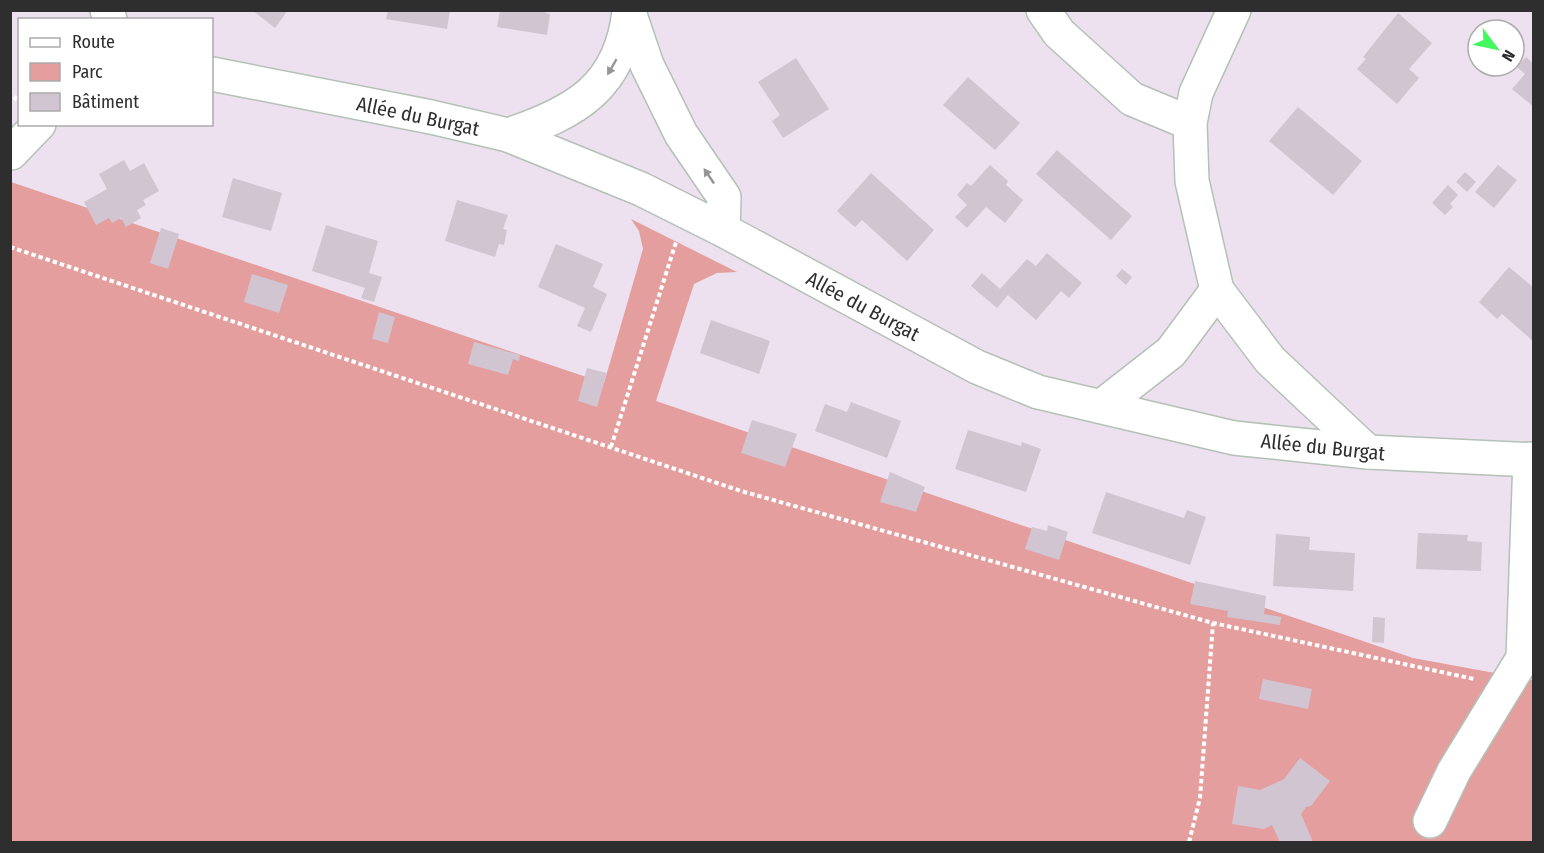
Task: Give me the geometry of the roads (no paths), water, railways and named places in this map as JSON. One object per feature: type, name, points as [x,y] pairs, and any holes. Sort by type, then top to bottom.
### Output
[{"type":"street","points":[[1043,10],[1059,33],[1132,99],[1190,123]]},
{"type":"street","points":[[1234,10],[1196,93],[1190,123],[1192,181],[1217,290],[1270,360],[1368,452]]},
{"type":"street","points":[[508,135],[564,114],[609,74],[623,47],[629,11]]},
{"type":"street","points":[[629,11],[647,65],[681,134],[724,197],[723,230]]},
{"type":"street","name":"Allée du Burgat","points":[[213,74],[431,117],[508,135],[641,189],[723,230],[977,367],[1038,392],[1234,438],[1368,452],[1532,460]]},
{"type":"street","points":[[11,153],[37,126]]},
{"type":"street","points":[[1102,406],[1171,352],[1217,290]]},
{"type":"street","points":[[1430,821],[1454,771],[1523,658],[1532,460]]}]
